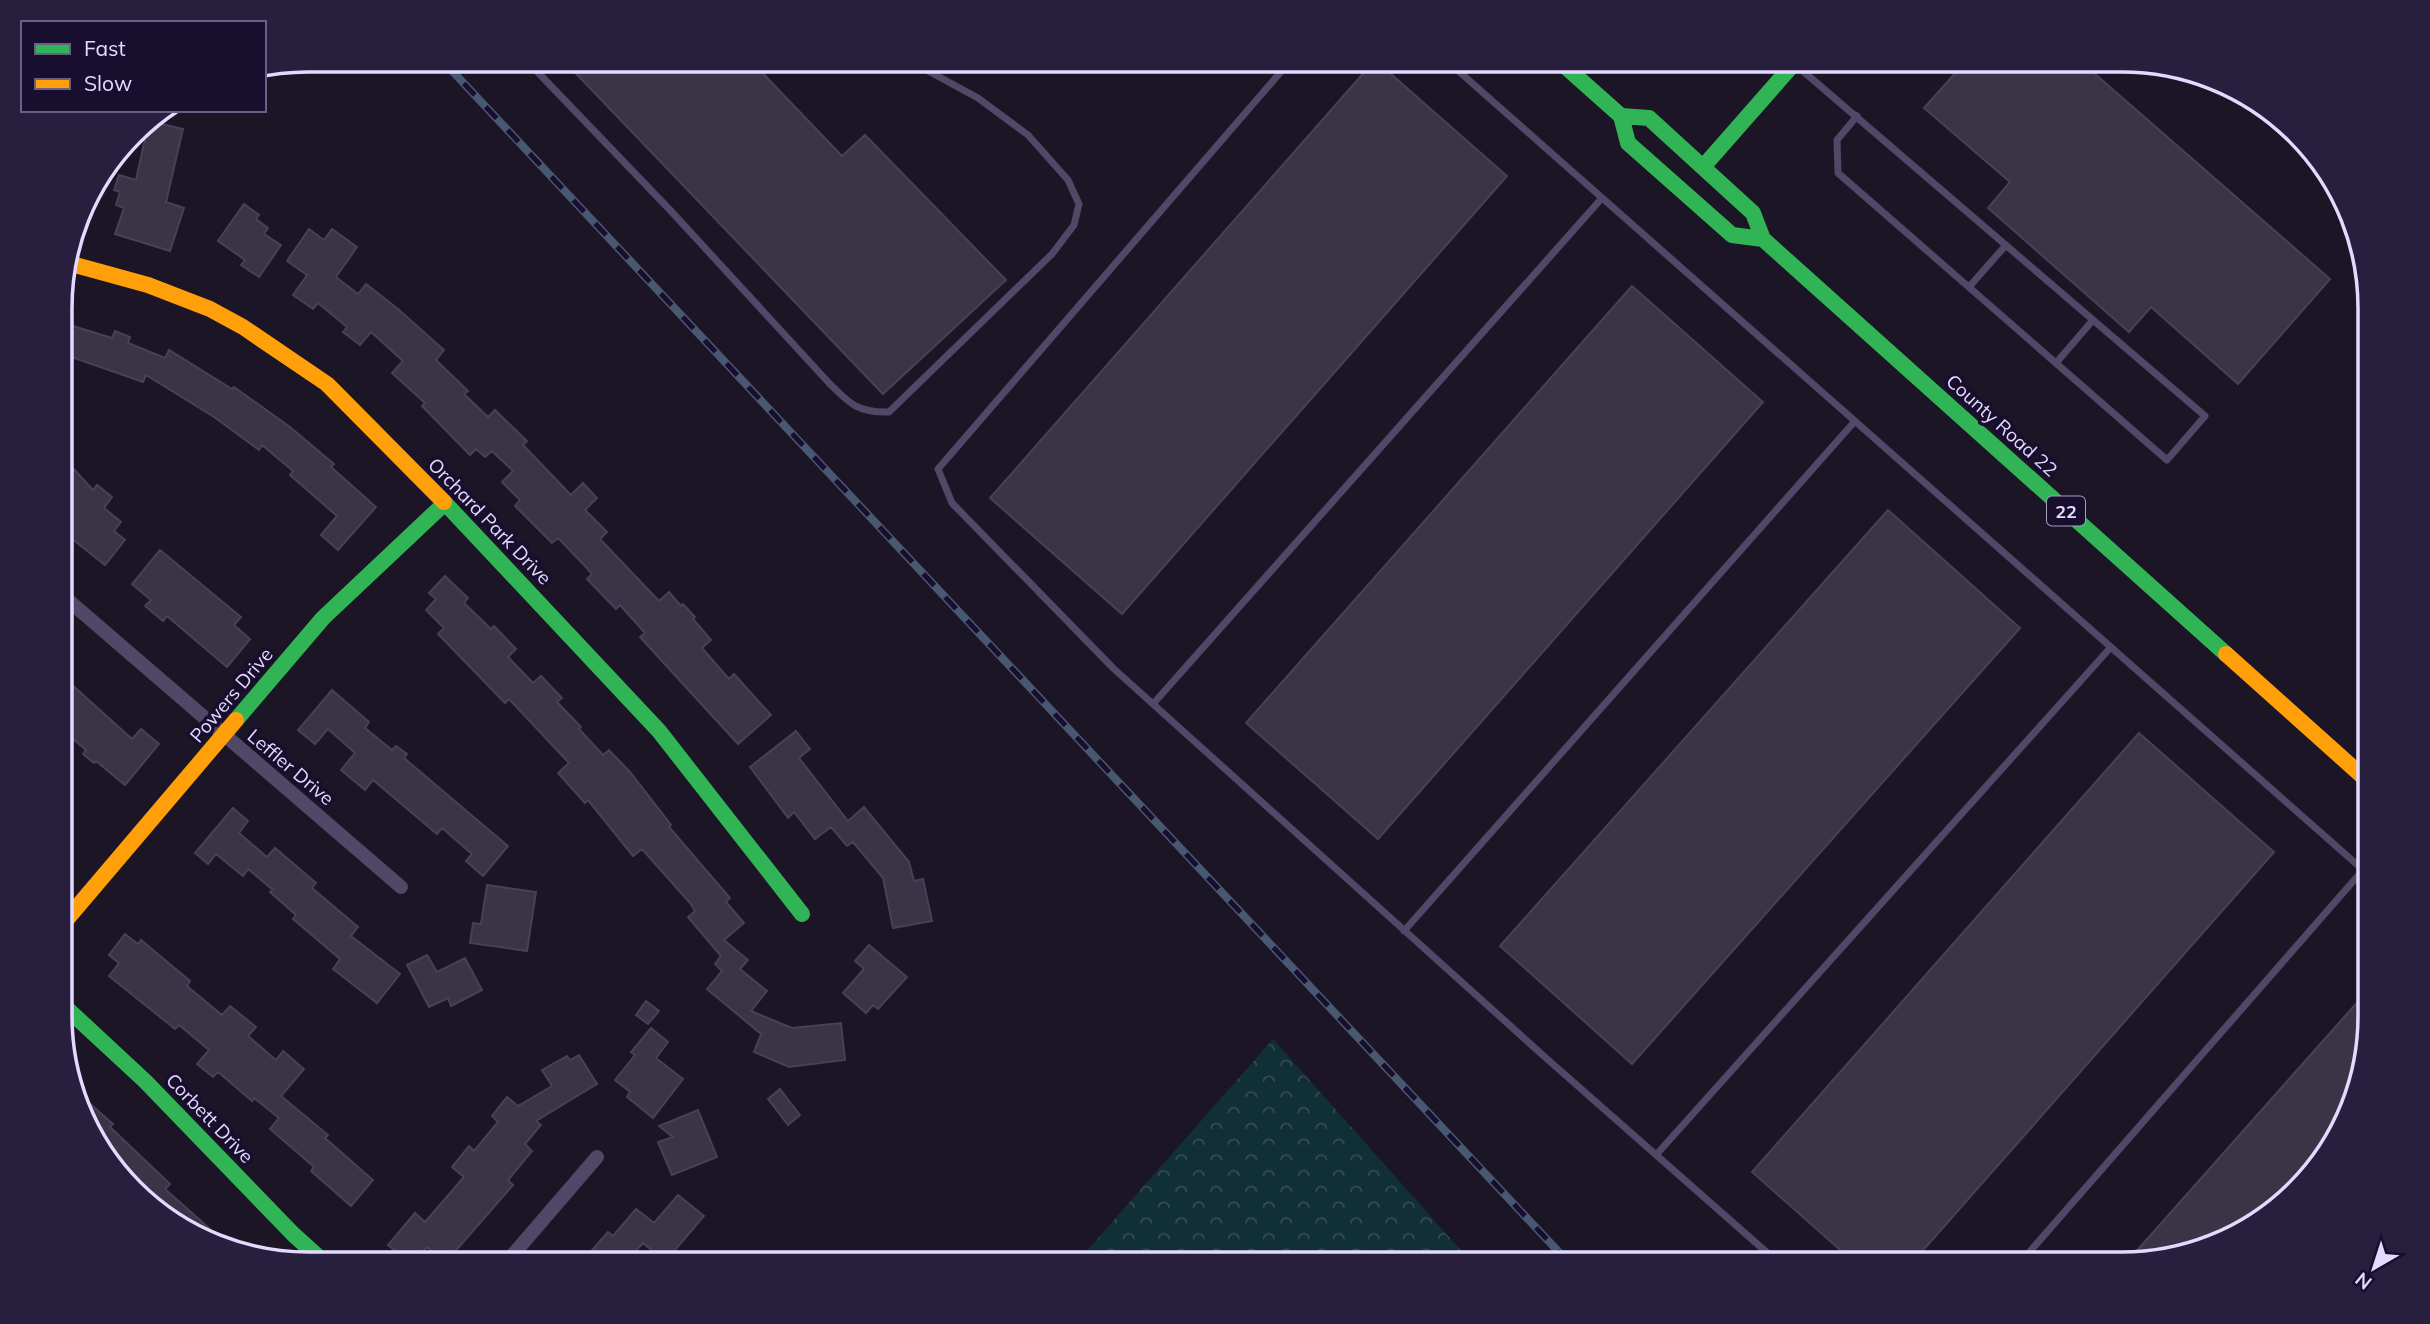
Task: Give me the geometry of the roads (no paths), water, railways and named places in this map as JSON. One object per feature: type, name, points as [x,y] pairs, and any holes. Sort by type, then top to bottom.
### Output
[{"type":"street","points":[[1572,72],[1621,116],[1628,144],[1732,235],[1763,239]]},
{"type":"street","points":[[1703,167],[1785,72]]},
{"type":"street","name":"County Road 22","points":[[1621,116],[1649,118],[1753,213],[1763,239],[2358,772]]},
{"type":"street","name":"Orchard Park Drive","points":[[76,265],[181,296],[262,339],[327,384],[480,539],[659,731],[802,915]]},
{"type":"street","name":"Powers Drive","points":[[72,913],[323,618],[444,503]]},
{"type":"street","name":"Leffler Drive","points":[[72,603],[401,887]]},
{"type":"street","name":"Corbett Drive","points":[[72,1013],[145,1082],[312,1252]]},
{"type":"street","points":[[515,1252],[597,1157]]},
{"type":"lane","points":[[537,72],[829,383],[851,405],[869,413],[889,412],[1052,254],[1074,225],[1079,204],[1068,180],[1028,135],[978,98],[930,72]]},
{"type":"lane","points":[[1281,72],[938,468],[952,503],[1113,668],[1404,931],[1766,1252]]},
{"type":"lane","points":[[1460,72],[2358,865]]},
{"type":"lane","points":[[1807,72],[2205,416],[2167,460],[1838,173],[1837,140],[1857,117]]},
{"type":"lane","points":[[1153,704],[1602,198]]},
{"type":"lane","points":[[1969,287],[2006,245]]},
{"type":"lane","points":[[2056,363],[2094,320]]},
{"type":"lane","points":[[1404,931],[1855,421]]},
{"type":"lane","points":[[1656,1155],[2111,647]]},
{"type":"lane","points":[[2030,1252],[2358,883]]},
{"type":"railway","points":[[453,72],[1559,1252]]}]
